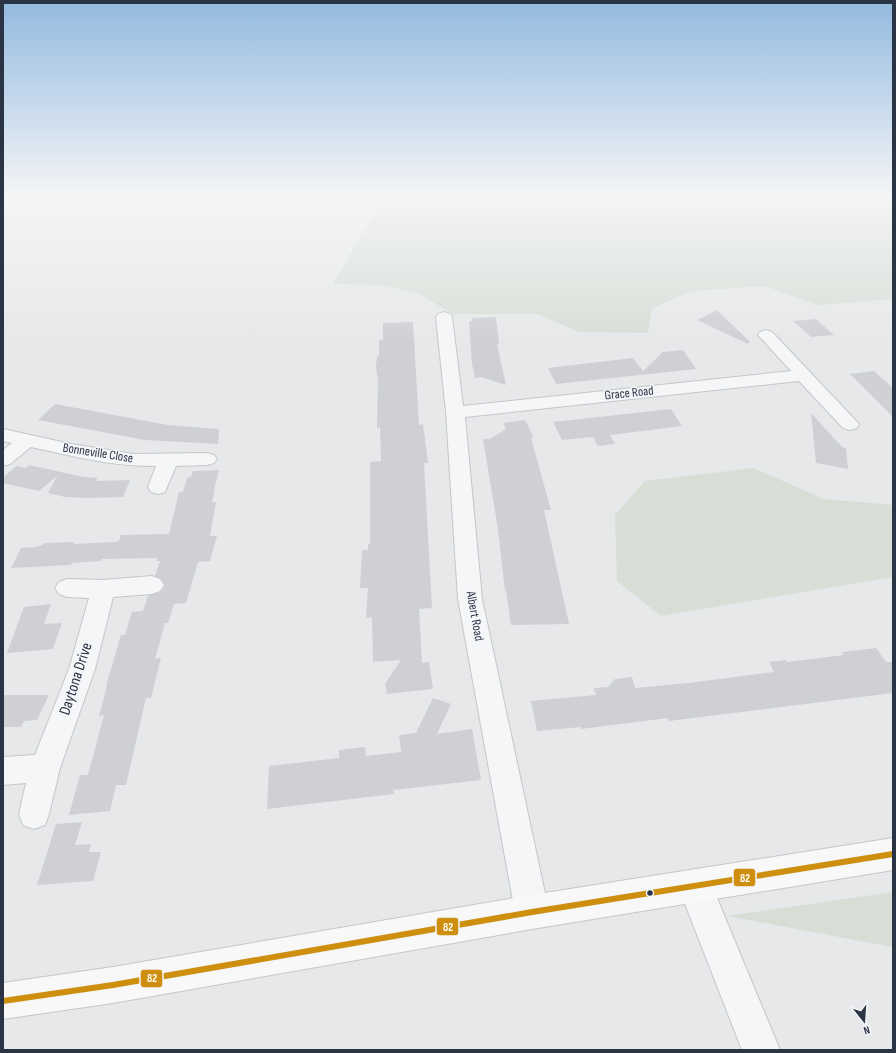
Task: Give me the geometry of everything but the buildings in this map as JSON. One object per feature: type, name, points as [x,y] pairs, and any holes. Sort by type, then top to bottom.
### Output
[{"type":"main road","points":[[3,1001],[113,986],[532,912],[893,854]]},
{"type":"street","name":"Albert Road","points":[[444,317],[455,412],[470,599],[532,912]]},
{"type":"street","points":[[766,335],[850,424]]},
{"type":"street","name":"Grace Road","points":[[455,412],[804,375]]},
{"type":"street","name":"Bonneville Close","points":[[3,435],[71,450],[134,460],[207,459]]},
{"type":"street","points":[[3,460],[28,440]]},
{"type":"street","points":[[158,487],[169,459]]},
{"type":"street","points":[[67,588],[102,589],[152,585]]},
{"type":"street","name":"Daytona Drive","points":[[34,814],[45,768],[82,669],[102,589]]},
{"type":"street","points":[[3,771],[45,768]]},
{"type":"street","points":[[695,886],[761,1050]]},
{"type":"shaded area","points":[[356,245],[893,245],[893,299],[817,305],[765,286],[692,291],[652,308],[648,333],[579,332],[538,314],[452,314],[422,295],[383,285],[333,284]]},
{"type":"shaded area","points":[[754,468],[823,499],[893,505],[893,577],[661,616],[617,581],[615,515],[645,481]]},
{"type":"shaded area","points":[[893,892],[893,947],[727,916]]},
{"type":"transit line","name":"82","points":[[3,1001],[113,985],[532,912],[893,854]]}]
